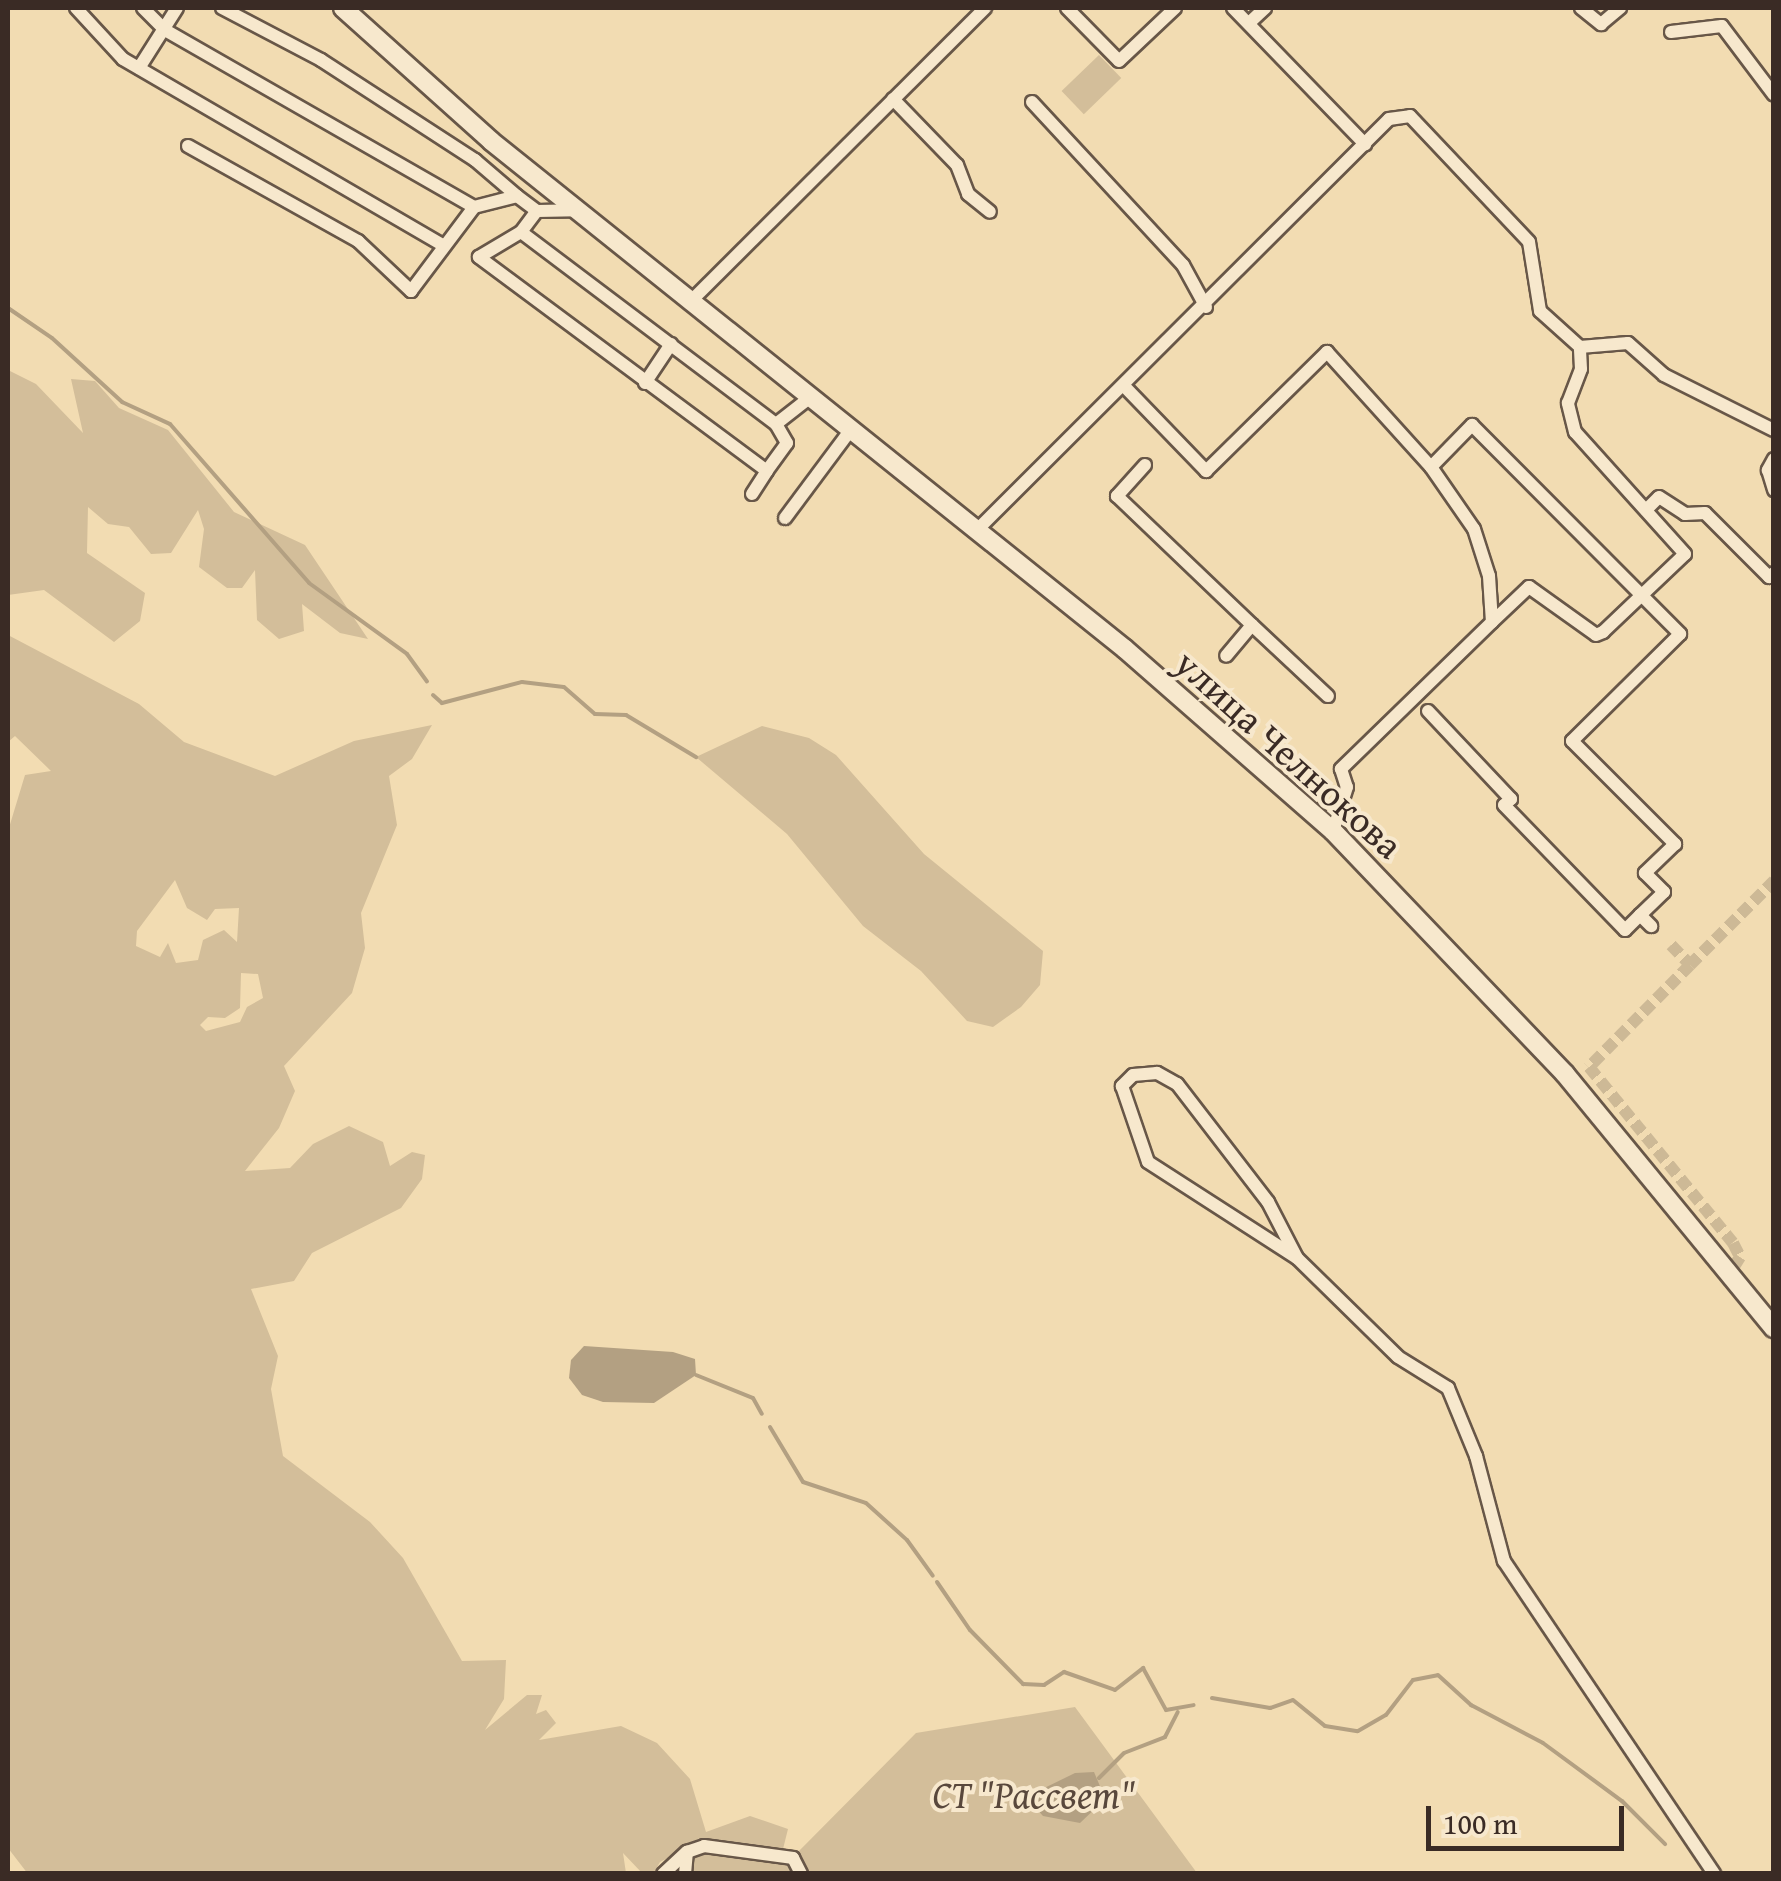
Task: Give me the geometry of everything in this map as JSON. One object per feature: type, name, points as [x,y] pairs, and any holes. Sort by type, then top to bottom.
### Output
[{"type":"main road","name":"улица Челнокова","points":[[343,8],[491,142],[580,210],[849,432],[977,530],[1333,831],[1565,1074],[1774,1328]]},
{"type":"street","points":[[76,8],[139,68],[444,246]]},
{"type":"street","points":[[143,8],[164,30],[474,206]]},
{"type":"street","points":[[139,68],[178,8]]},
{"type":"street","points":[[222,8],[321,60],[475,160],[537,211],[580,210]]},
{"type":"street","points":[[690,303],[985,8]]},
{"type":"street","points":[[1068,8],[1119,61],[1175,8]]},
{"type":"street","points":[[1234,8],[1365,144]]},
{"type":"street","points":[[1248,24],[1265,8]]},
{"type":"street","points":[[1581,8],[1601,24],[1620,8]]},
{"type":"street","points":[[1672,32],[1722,26],[1774,95]]},
{"type":"street","points":[[893,99],[957,165],[968,194],[990,212]]},
{"type":"street","points":[[1032,102],[1183,265],[1206,307]]},
{"type":"street","points":[[977,530],[1206,307],[1389,119],[1410,116],[1529,242],[1540,311],[1580,347],[1581,369],[1568,403],[1575,432],[1685,554],[1596,635],[1529,586],[1341,768],[1347,787],[1333,831]]},
{"type":"street","points":[[188,146],[358,240],[410,292],[474,206],[517,196]]},
{"type":"street","points":[[537,211],[521,232],[479,258],[767,471]]},
{"type":"street","points":[[521,232],[776,424],[787,443],[752,494]]},
{"type":"street","points":[[1580,347],[1628,343],[1664,376],[1774,430]]},
{"type":"street","points":[[645,382],[670,344]]},
{"type":"street","points":[[1124,387],[1206,472],[1327,352],[1431,467],[1474,529],[1488,576],[1492,622]]},
{"type":"street","points":[[776,424],[808,399]]},
{"type":"street","points":[[1428,711],[1511,798],[1504,805],[1626,930],[1664,892],[1645,873],[1675,844],[1572,741],[1680,634],[1472,425],[1431,467]]},
{"type":"street","points":[[785,518],[849,432]]},
{"type":"street","points":[[1774,459],[1768,470],[1774,490]]},
{"type":"street","points":[[1145,465],[1117,496],[1328,696]]},
{"type":"street","points":[[1646,510],[1659,497],[1685,514],[1704,513],[1769,578],[1774,573]]},
{"type":"street","points":[[1226,656],[1252,625]]},
{"type":"street","points":[[1640,915],[1652,926]]},
{"type":"street","points":[[1297,1258],[1268,1202],[1177,1084],[1157,1073],[1133,1075],[1122,1086],[1148,1162],[1297,1258],[1398,1357],[1448,1388],[1476,1456],[1504,1561],[1714,1874]]},
{"type":"street","points":[[663,1874],[687,1852],[704,1846],[793,1858],[801,1874]]},
{"type":"street","points":[[684,1874],[687,1852]]},
{"type":"green space","points":[[1099,55],[1121,78],[1084,114],[1062,91]]},
{"type":"green space","points":[[8,370],[36,384],[83,433],[71,379],[95,381],[119,408],[168,430],[234,512],[305,545],[368,639],[340,633],[302,604],[304,631],[279,639],[257,620],[255,570],[242,588],[227,588],[199,567],[204,529],[198,510],[171,553],[151,554],[129,527],[108,524],[88,507],[87,553],[145,593],[140,621],[114,642],[44,590],[8,595]]},
{"type":"green space","name":"СТ \"Рассвет\"","points":[[8,635],[139,704],[184,742],[275,776],[354,741],[432,725],[412,759],[389,776],[397,825],[361,913],[365,948],[352,993],[284,1066],[295,1091],[279,1128],[245,1171],[290,1168],[313,1144],[349,1126],[383,1142],[390,1166],[412,1152],[425,1155],[422,1179],[401,1208],[312,1253],[294,1281],[251,1289],[278,1356],[271,1389],[283,1456],[370,1522],[403,1558],[462,1661],[506,1660],[504,1699],[485,1730],[527,1695],[542,1695],[536,1714],[546,1710],[556,1723],[539,1740],[621,1726],[657,1743],[690,1779],[706,1832],[750,1816],[788,1829],[783,1849],[797,1853],[916,1733],[1075,1707],[1197,1873],[662,1873],[680,1852],[660,1862],[653,1874],[642,1873],[623,1853],[626,1873],[28,1874],[8,1848],[8,831],[25,775],[51,771],[15,736],[8,742]],"holes":[[[175,880],[187,908],[207,920],[215,909],[239,908],[237,942],[224,930],[203,940],[198,960],[176,963],[168,943],[160,957],[136,946],[137,931]],[[241,973],[258,974],[263,998],[247,1007],[240,1022],[206,1031],[200,1025],[208,1017],[225,1018],[240,1008]]]},
{"type":"green space","points":[[762,726],[809,738],[836,755],[924,854],[1043,951],[1040,985],[1021,1007],[993,1027],[967,1021],[921,971],[863,926],[787,834],[696,757]]},
{"type":"shaded area","points":[[584,1346],[673,1352],[695,1359],[696,1375],[654,1403],[603,1402],[582,1395],[569,1378],[571,1360]]},
{"type":"shaded area","points":[[1094,1772],[1102,1791],[1100,1804],[1080,1823],[1043,1816],[1026,1797],[1075,1773]]},
{"type":"waterway","points":[[8,308],[52,338],[122,402],[170,424],[309,583],[407,654],[427,682]]},
{"type":"waterway","points":[[433,695],[442,703],[522,682],[564,687],[595,714],[626,715],[696,757]]},
{"type":"waterway","points":[[696,1375],[753,1398],[762,1414]]},
{"type":"waterway","points":[[770,1427],[803,1482],[866,1503],[907,1540],[933,1576]]},
{"type":"waterway","points":[[937,1582],[970,1630],[1023,1684],[1044,1685],[1064,1672],[1115,1690],[1143,1668],[1166,1710],[1194,1705]]},
{"type":"waterway","points":[[1212,1698],[1270,1708],[1293,1700],[1325,1726],[1358,1731],[1386,1715],[1413,1680],[1438,1675],[1471,1705],[1543,1743],[1622,1801],[1665,1844]]},
{"type":"waterway","points":[[1099,1778],[1124,1753],[1165,1737],[1178,1712]]},
{"type":"tunnel","points":[[1690,965],[1774,881]]},
{"type":"tunnel","points":[[1671,945],[1690,965],[1589,1067],[1733,1243],[1740,1257],[1730,1273]]}]
